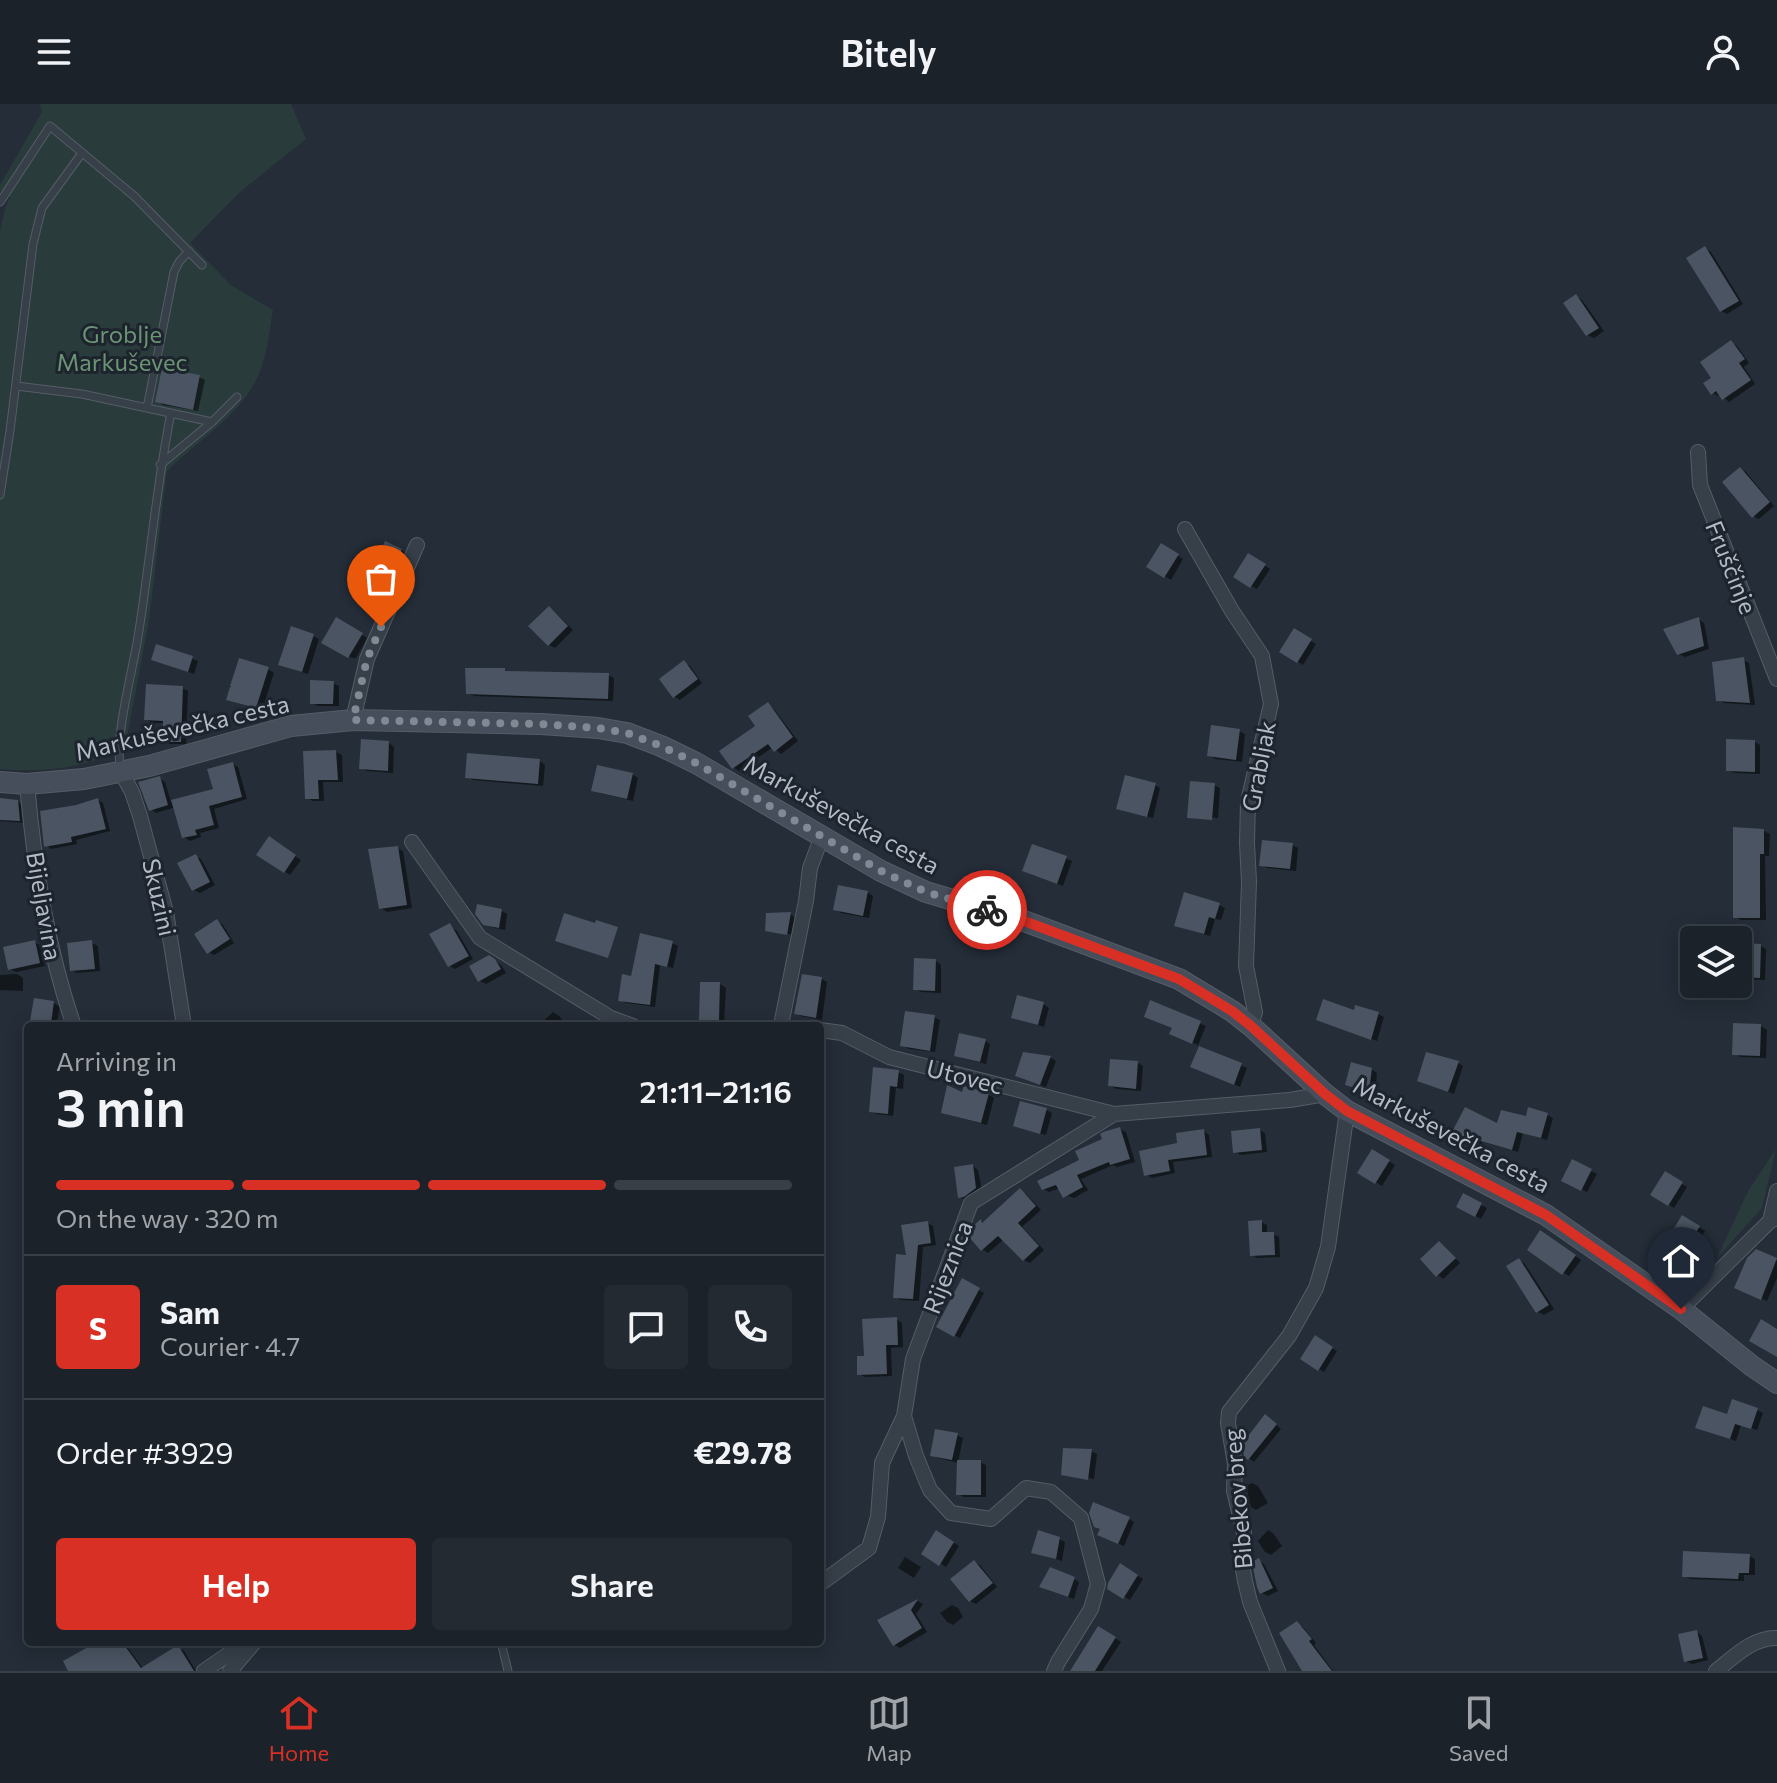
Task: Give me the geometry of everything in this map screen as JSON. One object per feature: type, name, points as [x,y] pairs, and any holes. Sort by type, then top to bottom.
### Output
[{"type":"main road","name":"Markuševečka cesta","points":[[0,782],[27,784],[84,779],[291,726],[353,720],[541,724],[627,733],[696,763],[881,871],[926,892],[1024,921],[1179,979],[1232,1011],[1347,1111],[1546,1215],[1681,1309],[1777,1383]]},
{"type":"street","name":"Fruščinje","points":[[1698,452],[1700,485],[1777,679]]},
{"type":"street","name":"Grabljak","points":[[1185,529],[1262,656],[1271,704],[1248,801],[1246,966],[1255,1012],[1251,1026]]},
{"type":"street","points":[[353,720],[367,659],[417,545]]},
{"type":"street","name":"Skuzini","points":[[121,772],[140,816],[166,912],[183,1022]]},
{"type":"street","name":"Bijeljavina","points":[[27,784],[44,910],[58,981],[73,1022]]},
{"type":"street","points":[[782,1022],[810,868],[822,836]]},
{"type":"street","points":[[412,842],[480,938],[622,1022]]},
{"type":"street","name":"Utovec","points":[[824,1031],[842,1033],[889,1057],[1114,1114]]},
{"type":"street","name":"Rijeznica","points":[[824,1581],[869,1548],[878,1517],[882,1463],[904,1416],[913,1359],[971,1203],[1114,1114],[1290,1100],[1325,1094]]},
{"type":"street","name":"Bibekov breg","points":[[1278,1671],[1250,1602],[1245,1581],[1242,1564],[1244,1533],[1234,1491],[1235,1464],[1229,1412],[1289,1336],[1316,1288],[1328,1247],[1347,1111]]},
{"type":"street","points":[[1681,1309],[1774,1220],[1777,1191]]},
{"type":"street","points":[[904,1416],[930,1490],[951,1513],[991,1519],[1026,1488],[1051,1492],[1081,1518],[1098,1584],[1091,1609],[1054,1671]]},
{"type":"street","points":[[1716,1671],[1754,1643],[1769,1637],[1777,1638]]},
{"type":"street","points":[[204,1671],[240,1646]]},
{"type":"street","points":[[230,1671],[252,1646]]},
{"type":"lane","points":[[0,202],[50,126],[134,196],[202,265]]},
{"type":"lane","points":[[0,495],[38,219],[42,208],[82,153]]},
{"type":"lane","points":[[147,408],[174,272],[189,251]]},
{"type":"lane","points":[[16,386],[82,394],[212,422]]},
{"type":"lane","points":[[160,465],[237,397]]},
{"type":"lane","points":[[121,772],[119,745],[138,639],[160,465],[171,413]]},
{"type":"lane","points":[[502,1646],[508,1671]]},
{"type":"green space","name":"Groblje Markuševec","points":[[40,104],[291,104],[306,139],[240,192],[190,243],[231,285],[273,310],[264,359],[249,393],[224,421],[167,471],[149,621],[125,748],[80,764],[16,770],[0,769],[0,230],[10,197],[0,191],[0,185],[42,112]]},
{"type":"green space","points":[[1776,1149],[1762,1208],[1717,1258],[1748,1191]]},
{"type":"building","points":[[1705,246],[1739,301],[1720,312],[1686,258]]},
{"type":"building","points":[[1576,294],[1599,328],[1586,336],[1563,303]]},
{"type":"building","points":[[1731,340],[1745,359],[1739,363],[1751,380],[1722,400],[1716,391],[1711,395],[1703,383],[1711,378],[1700,362]]},
{"type":"building","points":[[162,368],[200,375],[193,410],[155,402]]},
{"type":"building","points":[[1740,467],[1770,502],[1752,518],[1722,482]]},
{"type":"building","points":[[385,541],[402,549],[389,577],[372,569]]},
{"type":"building","points":[[1161,543],[1179,554],[1164,578],[1146,567]]},
{"type":"building","points":[[1248,553],[1266,564],[1250,588],[1233,577]]},
{"type":"building","points":[[549,606],[568,626],[548,646],[528,626]]},
{"type":"building","points":[[336,617],[363,633],[348,658],[321,643]]},
{"type":"building","points":[[1699,617],[1704,646],[1677,655],[1663,629]]},
{"type":"building","points":[[291,626],[314,634],[302,672],[278,665]]},
{"type":"building","points":[[1294,628],[1312,639],[1297,663],[1279,652]]},
{"type":"building","points":[[156,644],[193,656],[188,672],[151,660]]},
{"type":"building","points":[[1744,657],[1750,703],[1716,701],[1712,662]]},
{"type":"building","points":[[239,658],[269,667],[256,708],[226,700]]},
{"type":"building","points":[[684,660],[698,679],[673,698],[659,679]]},
{"type":"building","points":[[465,668],[609,673],[608,699],[466,694]]},
{"type":"building","points":[[310,680],[334,681],[333,704],[310,704]]},
{"type":"building","points":[[146,684],[183,686],[181,742],[162,742],[163,721],[144,720]]},
{"type":"building","points":[[768,702],[793,737],[774,752],[768,744],[732,769],[719,751],[755,726],[748,716]]},
{"type":"building","points":[[1211,725],[1240,729],[1236,760],[1207,756]]},
{"type":"building","points":[[361,739],[389,741],[388,771],[359,769]]},
{"type":"building","points":[[1726,739],[1755,740],[1755,772],[1726,771]]},
{"type":"building","points":[[336,750],[338,780],[318,780],[319,799],[305,799],[303,751]]},
{"type":"building","points":[[467,753],[540,759],[538,784],[465,778]]},
{"type":"building","points":[[233,762],[242,797],[209,806],[214,825],[195,830],[197,835],[182,838],[171,800],[213,789],[207,769]]},
{"type":"building","points":[[597,765],[633,773],[627,799],[591,791]]},
{"type":"building","points":[[1125,775],[1156,783],[1147,817],[1116,809]]},
{"type":"building","points":[[160,776],[168,805],[149,811],[138,782]]},
{"type":"building","points":[[1190,781],[1215,783],[1212,820],[1187,818]]},
{"type":"building","points":[[0,798],[18,800],[20,821],[0,820]]},
{"type":"building","points":[[98,798],[106,829],[71,837],[72,842],[44,847],[40,811]]},
{"type":"building","points":[[1733,827],[1764,829],[1764,854],[1760,854],[1760,918],[1733,918]]},
{"type":"building","points":[[269,836],[296,855],[284,873],[256,855]]},
{"type":"building","points":[[1262,840],[1293,843],[1290,869],[1259,866]]},
{"type":"building","points":[[1032,844],[1067,856],[1057,884],[1022,871]]},
{"type":"building","points":[[398,846],[407,905],[379,909],[368,849]]},
{"type":"building","points":[[196,854],[210,882],[192,891],[177,863]]},
{"type":"building","points":[[838,885],[868,891],[863,916],[833,910]]},
{"type":"building","points":[[1184,892],[1220,903],[1215,919],[1209,917],[1204,934],[1174,926]]},
{"type":"building","points":[[477,904],[502,909],[499,928],[483,925],[475,914]]},
{"type":"building","points":[[791,912],[787,935],[765,931],[766,913]]},
{"type":"building","points":[[564,913],[618,927],[608,958],[555,941]]},
{"type":"building","points":[[217,919],[230,939],[207,954],[194,934]]},
{"type":"building","points":[[450,923],[469,956],[448,967],[429,934]]},
{"type":"building","points":[[640,933],[673,941],[667,967],[655,964],[650,1005],[618,1001],[622,974],[631,976]]},
{"type":"building","points":[[35,940],[40,963],[8,970],[3,947]]},
{"type":"building","points":[[92,940],[95,969],[70,971],[67,943]]},
{"type":"building","points":[[1752,944],[1761,944],[1760,978],[1752,978]]},
{"type":"building","points":[[489,955],[501,969],[478,982],[469,966]]},
{"type":"building","points":[[914,958],[936,959],[935,991],[913,990]]},
{"type":"building","points":[[802,974],[822,977],[816,1018],[794,1014]]},
{"type":"building","points":[[700,982],[720,982],[719,1021],[699,1020]]},
{"type":"building","points":[[1017,995],[1044,1002],[1038,1025],[1011,1018]]},
{"type":"building","points":[[34,998],[54,1001],[51,1022],[30,1021]]},
{"type":"building","points":[[1323,999],[1354,1010],[1355,1005],[1379,1012],[1371,1040],[1316,1020]]},
{"type":"building","points":[[1150,1000],[1201,1021],[1192,1044],[1169,1034],[1172,1028],[1144,1017]]},
{"type":"building","points":[[905,1011],[935,1015],[930,1051],[900,1046]]},
{"type":"building","points":[[1733,1023],[1761,1024],[1760,1056],[1732,1055]]},
{"type":"building","points":[[959,1033],[986,1039],[980,1062],[954,1056]]},
{"type":"building","points":[[1199,1046],[1242,1063],[1234,1085],[1190,1067]]},
{"type":"building","points":[[1023,1052],[1051,1056],[1040,1085],[1015,1076]]},
{"type":"building","points":[[1426,1052],[1459,1061],[1448,1092],[1417,1081]]},
{"type":"building","points":[[1110,1059],[1138,1061],[1136,1089],[1108,1086]]},
{"type":"building","points":[[1351,1062],[1372,1068],[1369,1092],[1345,1085]]},
{"type":"building","points":[[873,1067],[899,1070],[897,1087],[890,1086],[888,1114],[869,1112]]},
{"type":"building","points":[[947,1085],[962,1092],[964,1086],[989,1093],[981,1123],[941,1113]]},
{"type":"building","points":[[1020,1101],[1047,1108],[1040,1134],[1013,1126]]},
{"type":"building","points":[[1465,1107],[1497,1123],[1501,1110],[1526,1116],[1528,1107],[1548,1113],[1541,1138],[1517,1132],[1512,1150],[1477,1140],[1475,1143],[1452,1132]]},
{"type":"building","points":[[1120,1127],[1130,1159],[1110,1165],[1109,1162],[1077,1175],[1083,1187],[1063,1198],[1056,1185],[1042,1190],[1037,1181],[1079,1160],[1075,1151],[1102,1139],[1100,1134],[1103,1132]]},
{"type":"building","points":[[1260,1128],[1262,1150],[1233,1153],[1231,1131]]},
{"type":"building","points":[[1204,1129],[1207,1155],[1168,1160],[1170,1171],[1144,1176],[1139,1151],[1177,1143],[1176,1133]]},
{"type":"building","points":[[1372,1149],[1390,1160],[1375,1184],[1357,1173]]},
{"type":"building","points":[[1572,1159],[1592,1169],[1581,1191],[1561,1181]]},
{"type":"building","points":[[973,1164],[976,1188],[958,1198],[954,1167]]},
{"type":"building","points":[[1665,1171],[1683,1182],[1668,1206],[1650,1195]]},
{"type":"building","points":[[1020,1188],[1036,1206],[1018,1223],[1039,1246],[1023,1261],[998,1236],[981,1251],[969,1237],[974,1225],[981,1219],[982,1223]]},
{"type":"building","points":[[1463,1193],[1482,1203],[1475,1217],[1456,1207]]},
{"type":"building","points":[[1682,1215],[1700,1226],[1685,1250],[1668,1238]]},
{"type":"building","points":[[1262,1220],[1262,1232],[1274,1232],[1275,1255],[1250,1256],[1248,1221]]},
{"type":"building","points":[[928,1221],[931,1243],[918,1245],[913,1299],[893,1298],[896,1254],[906,1255],[901,1225]]},
{"type":"building","points":[[1540,1230],[1576,1255],[1562,1275],[1527,1250]]},
{"type":"building","points":[[1439,1241],[1456,1258],[1436,1277],[1420,1259]]},
{"type":"building","points":[[1756,1249],[1777,1258],[1761,1300],[1734,1288],[1747,1258]]},
{"type":"building","points":[[1519,1258],[1549,1305],[1536,1313],[1506,1266]]},
{"type":"building","points":[[962,1278],[980,1288],[954,1337],[936,1327]]},
{"type":"building","points":[[897,1317],[898,1345],[886,1345],[887,1374],[857,1375],[857,1356],[864,1356],[862,1319]]},
{"type":"building","points":[[1761,1319],[1777,1329],[1777,1357],[1749,1341]]},
{"type":"building","points":[[1315,1335],[1333,1347],[1318,1371],[1300,1359]]},
{"type":"building","points":[[1732,1399],[1758,1408],[1751,1429],[1735,1424],[1730,1439],[1695,1428],[1703,1406],[1727,1414]]},
{"type":"building","points":[[1265,1414],[1277,1424],[1248,1460],[1244,1457],[1242,1444]]},
{"type":"building","points":[[935,1429],[958,1433],[952,1460],[930,1456]]},
{"type":"building","points":[[1063,1448],[1092,1449],[1088,1480],[1061,1475]]},
{"type":"building","points":[[957,1460],[981,1460],[981,1495],[956,1495]]},
{"type":"building","points":[[1093,1502],[1130,1517],[1118,1544],[1097,1535],[1100,1529],[1094,1527],[1089,1513]]},
{"type":"building","points":[[936,1530],[954,1542],[939,1566],[921,1554]]},
{"type":"building","points":[[1038,1530],[1060,1537],[1056,1559],[1031,1553]]},
{"type":"building","points":[[1683,1551],[1750,1554],[1749,1573],[1739,1573],[1738,1579],[1682,1577]]},
{"type":"building","points":[[1259,1558],[1273,1588],[1260,1594],[1252,1563]]},
{"type":"building","points":[[974,1560],[993,1583],[969,1602],[950,1579]]},
{"type":"building","points":[[1120,1563],[1138,1575],[1123,1599],[1107,1589]]},
{"type":"building","points":[[1050,1567],[1075,1577],[1068,1597],[1039,1587]]},
{"type":"building","points":[[918,1599],[911,1610],[922,1628],[893,1646],[877,1620]]},
{"type":"building","points":[[1297,1621],[1332,1671],[1302,1671],[1279,1633]]},
{"type":"building","points":[[1098,1626],[1116,1637],[1095,1671],[1070,1671]]},
{"type":"building","points":[[1697,1630],[1703,1658],[1684,1662],[1678,1634]]},
{"type":"building","points":[[90,1646],[125,1646],[141,1668],[179,1646],[194,1671],[68,1671],[63,1661]]},
{"type":"way so far","points":[[381,627],[367,659],[353,720],[541,724],[627,733],[696,763],[881,871],[926,892],[987,910]]},
{"type":"route","points":[[987,910],[1179,979],[1232,1011],[1347,1111],[1546,1215],[1681,1309]]}]
